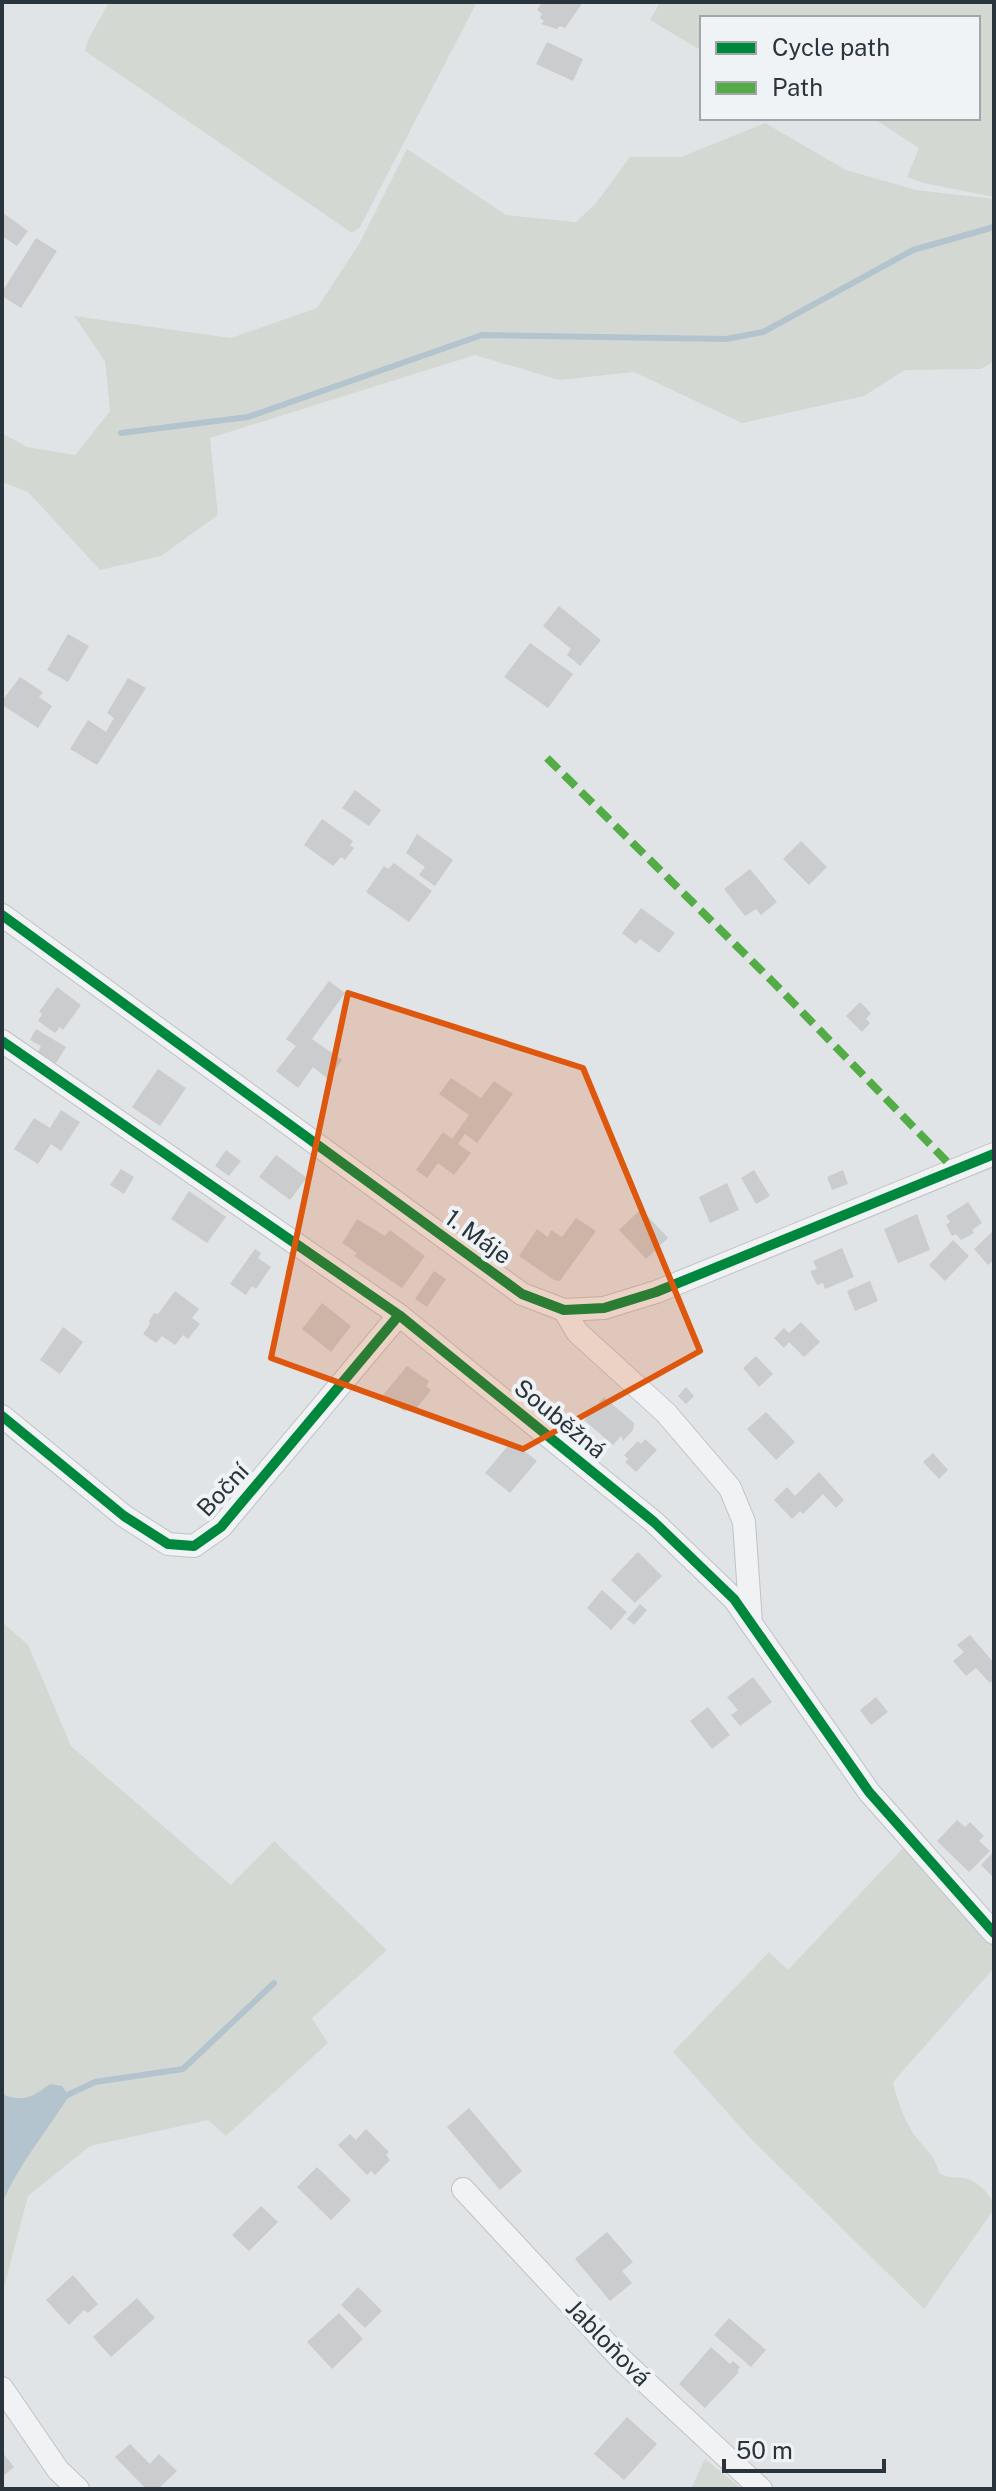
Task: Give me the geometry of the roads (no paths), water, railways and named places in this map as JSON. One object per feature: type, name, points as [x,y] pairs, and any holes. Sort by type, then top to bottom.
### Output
[{"type":"street","name":"1. Máje","points":[[2,915],[522,1294],[564,1310],[604,1308],[656,1292],[994,1154]]},
{"type":"street","name":"Souběžná","points":[[2,1041],[399,1315],[654,1522],[734,1599],[869,1792],[994,1933]]},
{"type":"street","points":[[564,1310],[577,1332],[666,1413],[730,1488],[744,1522],[751,1623]]},
{"type":"street","name":"Boční","points":[[2,1416],[124,1516],[168,1544],[194,1546],[221,1527],[399,1315]]},
{"type":"street","name":"Jabloňová","points":[[463,2189],[622,2360],[761,2489]]},
{"type":"street","points":[[2,2388],[58,2470],[78,2489]]},
{"type":"waterway","points":[[121,433],[248,417],[482,335],[726,339],[763,332],[913,250],[994,227]]},
{"type":"waterway","points":[[61,2098],[95,2082],[183,2069],[274,1983]]}]
